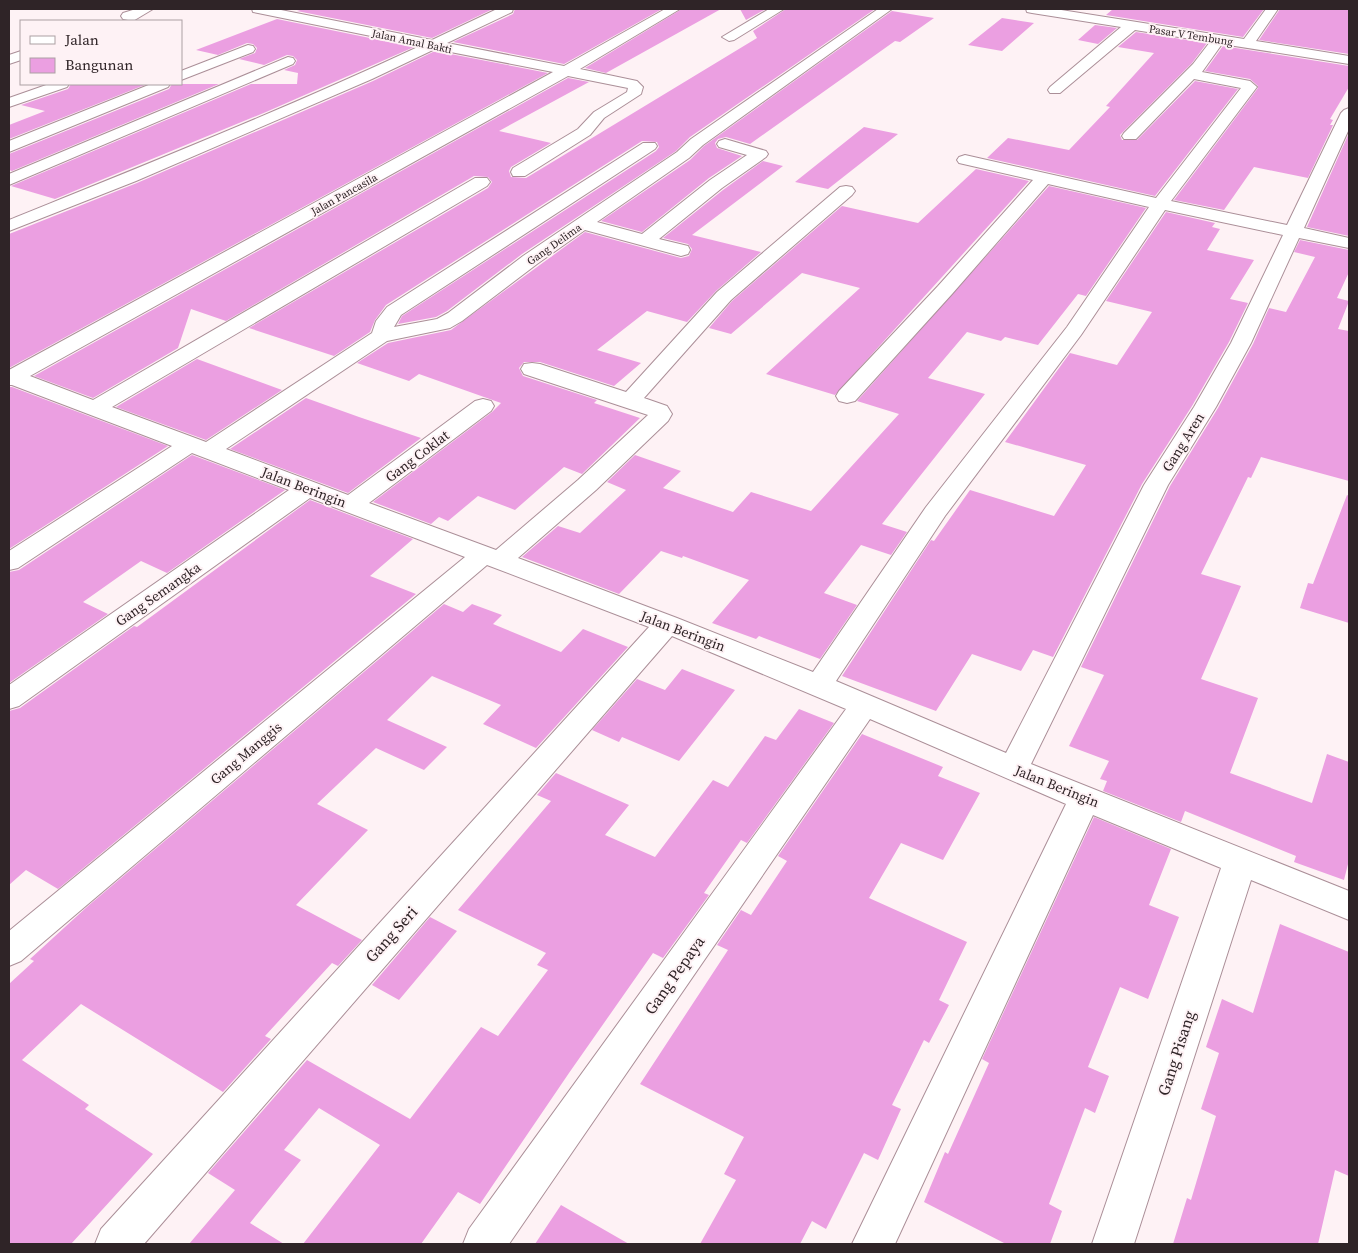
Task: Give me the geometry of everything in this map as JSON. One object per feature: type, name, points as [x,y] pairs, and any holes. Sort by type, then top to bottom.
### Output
[{"type":"street","points":[[122,20],[133,17],[128,16],[147,9]]},
{"type":"street","name":"Jalan Amal Bakti","points":[[258,9],[288,11],[431,45],[632,84],[636,87],[634,94],[599,115],[584,132],[519,172]]},
{"type":"street","points":[[9,226],[122,180],[350,81],[367,76],[507,9]]},
{"type":"street","name":"Jalan Pancasila","points":[[10,377],[566,71],[674,9]]},
{"type":"street","points":[[728,36],[778,9]]},
{"type":"street","name":"Gang Delima","points":[[9,562],[381,336],[443,324],[582,224],[683,155],[697,142],[794,72],[886,9]]},
{"type":"street","name":"Pasar V Tembung","points":[[1032,9],[1349,60]]},
{"type":"street","points":[[1247,44],[1272,9]]},
{"type":"street","points":[[1055,90],[1132,26]]},
{"type":"street","points":[[1130,136],[1191,74],[1219,39]]},
{"type":"street","points":[[182,76],[248,49]]},
{"type":"street","points":[[9,180],[288,61]]},
{"type":"street","points":[[819,685],[935,512],[1074,331],[1160,204],[1250,87],[1245,84],[1191,74]]},
{"type":"street","points":[[9,103],[59,85]]},
{"type":"street","points":[[9,147],[161,85]]},
{"type":"street","name":"Gang Aren","points":[[1013,769],[1156,485],[1205,408],[1241,343],[1349,112]]},
{"type":"street","points":[[645,241],[716,184],[760,154],[725,144]]},
{"type":"street","points":[[381,336],[386,321],[394,311],[648,146]]},
{"type":"street","points":[[965,160],[1043,179],[1349,243]]},
{"type":"street","points":[[847,396],[946,290],[1043,179]]},
{"type":"street","points":[[96,408],[481,182]]},
{"type":"street","points":[[532,369],[630,401],[724,296],[846,191]]},
{"type":"street","points":[[582,224],[681,250]]},
{"type":"street","name":"Jalan Beringin","points":[[10,377],[667,624],[819,685],[1013,769],[1349,905]]},
{"type":"street","name":"Gang Manggis","points":[[9,951],[491,559],[587,485],[661,414],[659,411],[630,401]]},
{"type":"street","name":"Gang Coklat","points":[[351,505],[484,406]]},
{"type":"street","name":"Gang Semangka","points":[[9,699],[307,489]]},
{"type":"street","name":"Gang Seri","points":[[116,1244],[667,624]]},
{"type":"street","name":"Gang Pepaya","points":[[484,1244],[864,706]]},
{"type":"street","points":[[873,1244],[1085,797]]},
{"type":"street","name":"Gang Pisang","points":[[1113,1244],[1240,862]]},
{"type":"building","points":[[304,9],[493,9],[432,38],[297,11]]},
{"type":"building","points":[[515,9],[662,9],[564,64],[453,42],[513,14]]},
{"type":"building","points":[[682,9],[721,9],[606,73],[585,68]]},
{"type":"building","points":[[740,9],[766,9],[746,20]]},
{"type":"building","points":[[786,9],[875,9],[690,137],[676,151],[522,254],[447,311],[436,317],[398,324],[402,316],[656,151],[659,147],[657,142],[642,141],[386,305],[375,320],[370,332],[334,356],[249,328],[488,188],[492,182],[488,177],[474,176],[226,321],[191,309],[178,348],[93,398],[34,376],[568,78],[589,82],[499,131],[551,143],[511,167],[509,171],[511,177],[526,178],[757,38],[753,31]]},
{"type":"building","points":[[1113,9],[1264,9],[1243,37],[1106,15]]},
{"type":"building","points":[[1280,9],[1349,9],[1349,54],[1259,40]]},
{"type":"building","points":[[892,11],[934,18],[900,42],[895,41],[750,144],[726,137],[718,139],[715,143],[717,148],[742,156],[709,178],[642,232],[601,221],[690,160],[704,146]]},
{"type":"building","points":[[1002,18],[1034,23],[1002,51],[968,45]]},
{"type":"building","points":[[277,19],[414,47],[266,112],[55,199],[11,186],[251,84],[297,84],[298,73],[284,70],[295,65],[297,60],[293,56],[287,55],[264,65],[239,59],[255,53],[257,48],[253,44],[247,43],[218,55],[196,50]]},
{"type":"building","points":[[1095,25],[1117,28],[1098,44],[1078,40]]},
{"type":"building","points":[[1136,32],[1207,43],[1192,63],[1120,135],[1122,140],[1137,140],[1195,81],[1238,89],[1155,196],[987,158],[1008,138],[1069,150],[1110,107],[1106,106],[1154,53],[1118,47]]},
{"type":"building","points":[[1223,46],[1349,66],[1349,87],[1330,119],[1333,120],[1330,125],[1333,125],[1308,178],[1254,167],[1224,210],[1174,200],[1258,88],[1250,79],[1205,71]]},
{"type":"building","points":[[435,51],[548,73],[9,368],[9,234],[137,183],[373,81]]},
{"type":"building","points":[[219,84],[12,171],[9,170],[9,154],[169,89],[171,85]]},
{"type":"building","points":[[70,85],[144,85],[9,139],[9,125],[45,111],[21,105],[68,89]]},
{"type":"building","points":[[864,127],[898,134],[828,189],[795,182]]},
{"type":"building","points":[[1349,133],[1349,236],[1307,227]]},
{"type":"building","points":[[763,161],[783,166],[692,235],[761,252],[716,291],[687,322],[647,311],[597,350],[641,363],[614,386],[540,362],[524,362],[519,368],[523,376],[597,400],[594,403],[640,418],[582,474],[564,467],[515,510],[478,496],[448,521],[439,517],[431,524],[373,502],[492,412],[501,403],[419,374],[409,381],[357,363],[388,343],[451,330],[585,232],[681,258],[689,256],[692,249],[688,244],[663,238]]},
{"type":"building","points":[[976,169],[1029,181],[835,395],[766,374],[860,288],[802,273],[731,334],[709,328],[732,301],[842,206],[918,223]]},
{"type":"building","points":[[1049,186],[1146,208],[1086,296],[1078,294],[1038,345],[1005,337],[1001,341],[967,332],[928,378],[985,394],[882,524],[907,532],[891,555],[861,545],[824,593],[857,605],[820,659],[759,636],[756,639],[712,623],[749,580],[683,556],[682,558],[661,551],[619,594],[522,557],[558,526],[580,533],[626,490],[607,482],[635,455],[681,471],[663,488],[733,512],[751,492],[811,511],[899,414],[857,401]]},
{"type":"building","points":[[1166,212],[1215,223],[1212,227],[1220,229],[1207,250],[1254,260],[1230,299],[1248,303],[1229,342],[1192,406],[1142,484],[1053,657],[1033,650],[1021,671],[972,654],[936,711],[842,676],[931,540],[934,541],[970,490],[1054,516],[1086,465],[1005,442],[1070,353],[1117,365],[1152,312],[1106,301]]},
{"type":"building","points":[[1300,240],[1349,250],[1349,272],[1337,298],[1349,301],[1338,329],[1349,331],[1349,481],[1261,457],[1251,478],[1248,477],[1201,574],[1241,586],[1201,679],[1258,698],[1230,773],[1312,803],[1327,754],[1349,762],[1349,860],[1344,880],[1294,862],[1296,856],[1185,811],[1181,822],[1103,791],[1107,781],[1100,779],[1109,761],[1069,746],[1104,675],[1081,667],[1170,486],[1218,408],[1253,344],[1269,308],[1286,312],[1315,257],[1294,252]]},
{"type":"building","points":[[197,359],[282,390],[206,440],[116,407]]},
{"type":"building","points":[[9,387],[12,387],[168,446],[9,549]]},
{"type":"building","points":[[306,398],[421,438],[348,493],[230,449]]},
{"type":"building","points":[[192,455],[285,490],[167,573],[141,561],[83,602],[108,614],[9,683],[9,572],[19,570]]},
{"type":"building","points":[[1347,495],[1349,496],[1349,623],[1300,608],[1308,583],[1313,584]]},
{"type":"building","points":[[310,500],[413,539],[370,576],[416,594],[58,889],[26,870],[9,885],[9,711],[20,708],[134,626],[137,627]]},
{"type":"building","points":[[444,604],[463,612],[472,604],[502,615],[493,624],[561,652],[583,629],[628,647],[536,748],[483,724],[501,705],[432,676],[387,720],[447,747],[424,770],[376,748],[317,804],[368,830],[296,905],[362,940],[338,966],[332,963],[265,1036],[271,1039],[223,1092],[81,1004],[22,1060],[89,1105],[85,1109],[153,1154],[71,1244],[9,1244],[9,984],[34,961],[30,959],[88,906]]},
{"type":"building","points":[[682,669],[735,690],[679,761],[622,737],[619,742],[592,730],[637,679],[665,690]]},
{"type":"building","points":[[799,709],[834,723],[747,843],[741,840],[704,893],[709,895],[663,958],[653,953],[480,1204],[458,1192],[421,1244],[303,1244],[380,1145],[319,1108],[284,1150],[301,1160],[250,1223],[284,1244],[189,1244],[235,1190],[208,1173],[307,1060],[410,1119],[481,1027],[498,1036],[548,970],[537,965],[546,953],[458,910],[551,801],[537,795],[556,773],[629,805],[605,835],[655,857],[713,780],[728,787],[765,736],[776,740]]},
{"type":"building","points":[[862,734],[943,767],[938,776],[980,793],[943,860],[901,843],[869,898],[967,942],[939,1000],[949,1005],[929,1043],[924,1040],[892,1105],[901,1109],[878,1160],[864,1153],[826,1229],[812,1221],[800,1244],[700,1244],[736,1180],[724,1174],[744,1137],[640,1084],[728,950],[717,945],[741,910],[751,915],[787,861],[778,856]]},
{"type":"building","points":[[1094,817],[1171,849],[1149,905],[1179,917],[1148,999],[1120,987],[1088,1067],[1109,1076],[1095,1113],[1085,1108],[1049,1204],[1062,1211],[1050,1244],[1006,1244],[924,1202],[945,1152],[948,1154],[989,1063],[982,1059]]},
{"type":"building","points":[[430,917],[457,931],[399,1000],[372,985]]},
{"type":"building","points":[[1280,924],[1349,952],[1349,1176],[1335,1170],[1318,1244],[1173,1244],[1187,1198],[1191,1200],[1216,1116],[1201,1109],[1219,1053],[1206,1047],[1222,999],[1253,1013]]},
{"type":"building","points":[[561,1205],[629,1244],[535,1244]]}]
